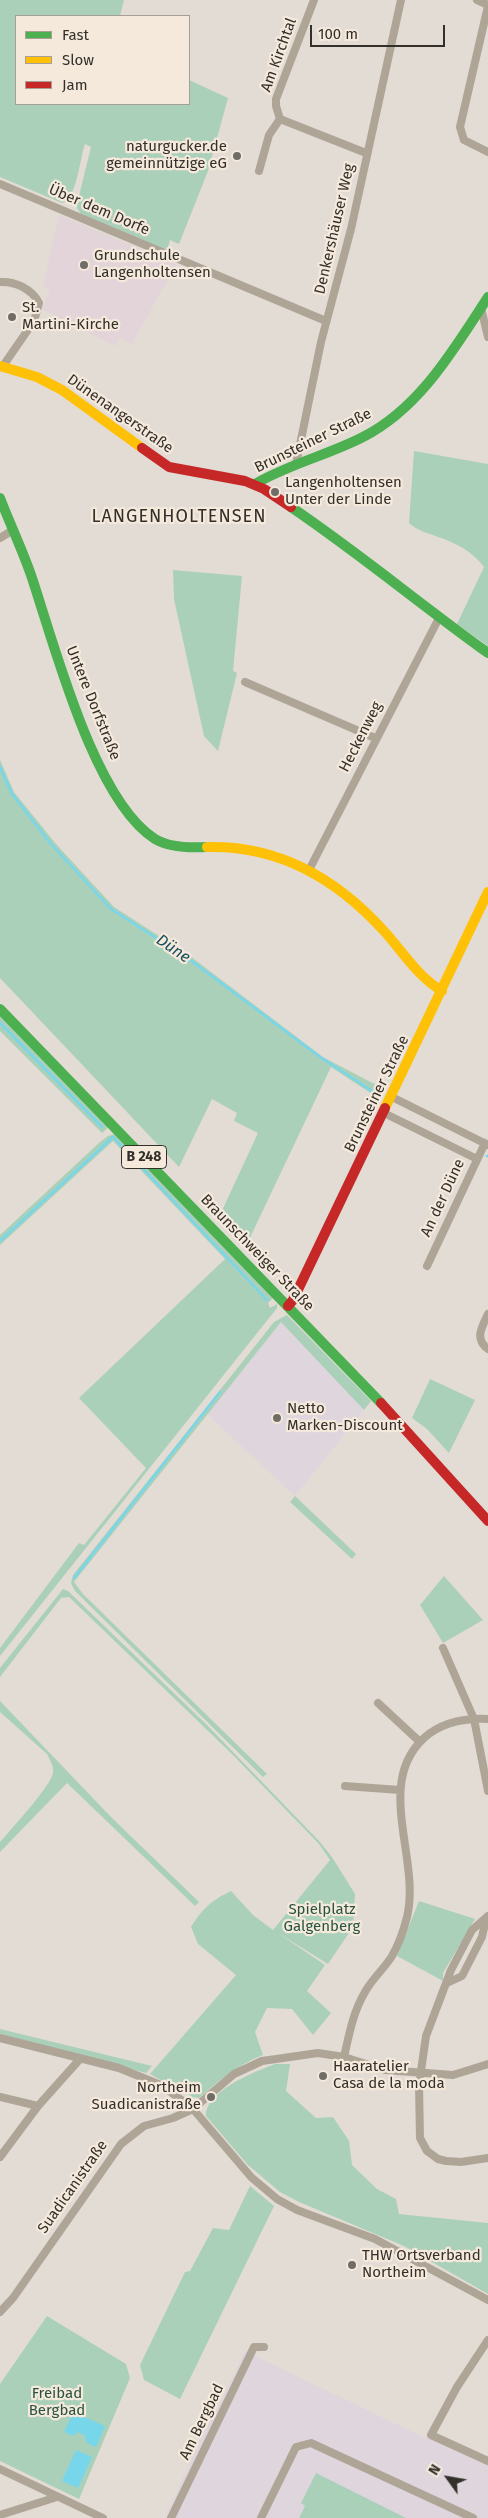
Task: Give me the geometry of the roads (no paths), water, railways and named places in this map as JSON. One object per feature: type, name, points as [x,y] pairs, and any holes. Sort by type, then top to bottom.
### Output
[{"type":"street","name":"Am Kirchtal","points":[[280,119],[276,99],[314,0]]},
{"type":"street","name":"Denkershäuser Weg","points":[[296,464],[326,320],[344,256],[401,0]]},
{"type":"street","points":[[477,0],[488,6],[460,127],[464,140],[488,152]]},
{"type":"street","points":[[259,172],[266,140],[272,128],[280,119],[366,153]]},
{"type":"street","name":"Über dem Dorfe","points":[[0,184],[326,320]]},
{"type":"street","points":[[0,282],[13,283],[26,289],[35,295],[39,303],[34,321],[2,366]]},
{"type":"street","name":"Brunsteiner Straße","points":[[255,484],[296,464],[361,438],[390,418],[439,369],[488,297]]},
{"type":"street","points":[[481,308],[488,337]]},
{"type":"street","name":"Dünenangerstraße","points":[[2,366],[37,377],[62,390],[165,464],[180,470],[255,484]]},
{"type":"street","name":"Brunsteiner Straße","points":[[255,484],[339,539],[439,618],[488,653]]},
{"type":"street","name":"Untere Dorfstraße","points":[[0,498],[26,560],[79,717],[115,793],[134,822],[153,838],[170,845],[244,849],[308,870],[361,908],[422,976],[442,991]]},
{"type":"street","points":[[0,538],[13,530]]},
{"type":"street","name":"Heckenweg","points":[[308,870],[439,618]]},
{"type":"street","points":[[245,682],[375,738]]},
{"type":"street","name":"Brunsteiner Straße","points":[[288,1306],[293,1300],[384,1114],[488,892]]},
{"type":"street","name":"Braunschweiger Straße","points":[[0,1009],[288,1306],[427,1452],[488,1521]]},
{"type":"street","points":[[392,1097],[486,1144]]},
{"type":"street","points":[[384,1114],[477,1159]]},
{"type":"street","name":"An der Düne","points":[[427,1266],[477,1159],[486,1144]]},
{"type":"street","points":[[488,1314],[480,1330],[481,1341],[488,1349]]},
{"type":"street","points":[[443,1648],[474,1719],[488,1791]]},
{"type":"street","points":[[378,1704],[420,1742]]},
{"type":"street","points":[[344,2057],[360,2002],[392,1956],[407,1917],[410,1896],[400,1790],[406,1762],[420,1742],[431,1732],[443,1726],[474,1719],[488,1719]]},
{"type":"street","points":[[345,1786],[400,1790]]},
{"type":"street","points":[[487,1918],[472,1930],[450,1970],[447,1983],[428,2029],[420,2073],[420,2138],[423,2146],[438,2159],[461,2162],[488,2158]]},
{"type":"street","points":[[447,1983],[462,1976],[482,1937],[487,1918]]},
{"type":"street","points":[[0,2038],[147,2078],[163,2086],[192,2109],[251,2177],[278,2199],[297,2210],[375,2239],[488,2300]]},
{"type":"street","name":"Suadicanistraße","points":[[0,2312],[12,2298],[121,2144],[144,2126],[173,2118],[192,2109],[234,2074],[262,2061],[318,2054],[344,2057],[385,2070],[453,2075],[488,2064]]},
{"type":"street","points":[[0,2157],[38,2106],[80,2059]]},
{"type":"street","points":[[0,2097],[38,2106]]},
{"type":"street","points":[[488,2340],[457,2387],[431,2435],[488,2461]]},
{"type":"street","name":"Am Bergbad","points":[[171,2518],[254,2347],[264,2347]]},
{"type":"street","points":[[261,2518],[296,2447],[311,2442],[473,2518]]},
{"type":"street","points":[[0,2469],[103,2518]]},
{"type":"street","points":[[0,2515],[57,2497]]},
{"type":"water","points":[[73,2412],[105,2426],[96,2447],[87,2443],[84,2435],[77,2432],[74,2436],[64,2432]]},
{"type":"water","points":[[76,2450],[92,2457],[78,2488],[62,2481]]},
{"type":"waterway","name":"Düne","points":[[0,767],[12,794],[51,844],[111,909],[189,959],[320,1057],[381,1097]]},
{"type":"waterway","points":[[0,1023],[102,1127]]},
{"type":"waterway","points":[[0,1241],[113,1137],[267,1300]]},
{"type":"waterway","points":[[74,1578],[220,1392]]},
{"type":"place","name":"naturgucker.de gemeinnützige eG","points":[[237,156]]},
{"type":"place","name":"Grundschule Langenholtensen","points":[[84,265]]},
{"type":"place","name":"St. Martini-Kirche","points":[[12,317]]},
{"type":"place","name":"Langenholtensen Unter der Linde","points":[[275,492]]},
{"type":"place","name":"Netto Marken-Discount","points":[[277,1418]]},
{"type":"place","name":"Haaratelier Casa de la moda","points":[[323,2076]]},
{"type":"place","name":"Northeim Suadicanistraße","points":[[211,2097]]},
{"type":"place","name":"THW Ortsverband Northeim","points":[[352,2265]]},
{"type":"district","name":"LANGENHOLTENSEN","points":[[179,517]]},
{"type":"park label","name":"Spielplatz Galgenberg","points":[[322,1918]]},
{"type":"park label","name":"Freibad Bergbad","points":[[57,2402]]}]
